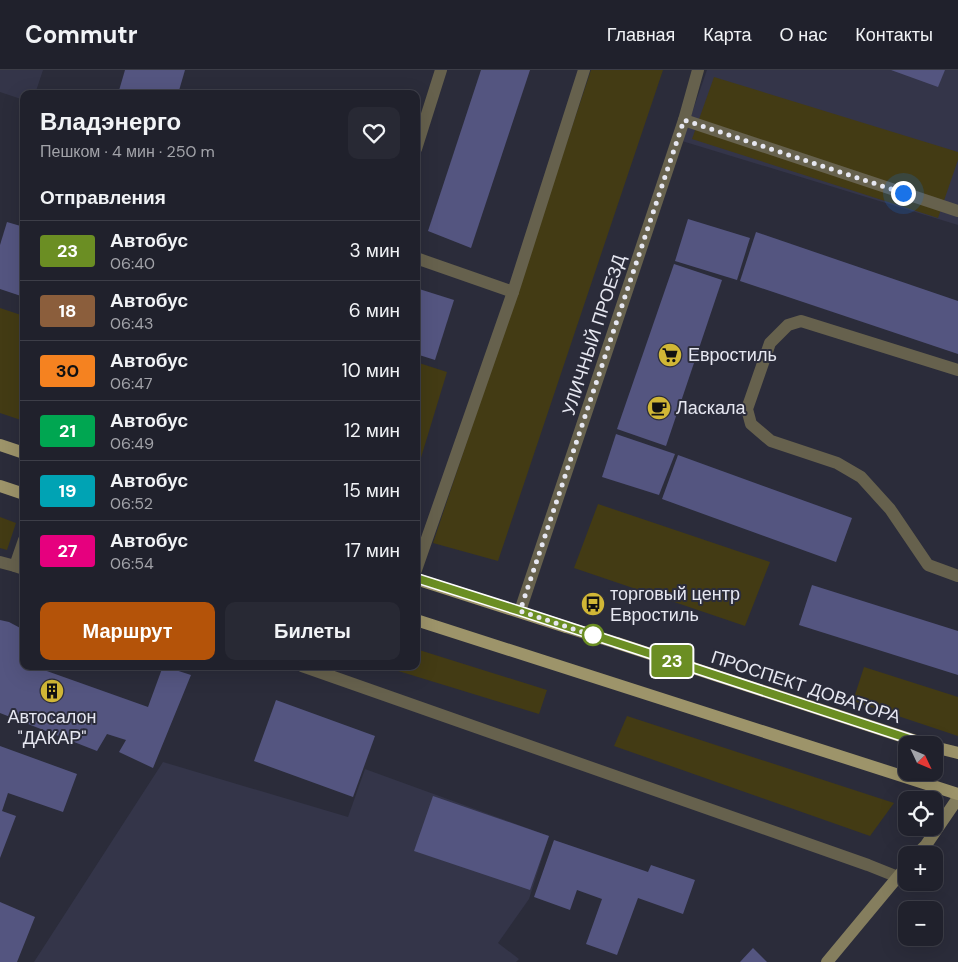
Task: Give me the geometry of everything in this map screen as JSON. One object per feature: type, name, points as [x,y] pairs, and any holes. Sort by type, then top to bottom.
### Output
[{"type":"main road","points":[[0,445],[20,451]]},
{"type":"main road","points":[[0,486],[20,493]]},
{"type":"main road","name":"ПРОСПЕКТ ДОВАТОРА","points":[[420,579],[566,627]]},
{"type":"main road","points":[[420,621],[958,794]]},
{"type":"main road","name":"ПРОСПЕКТ ДОВАТОРА","points":[[617,643],[901,736]]},
{"type":"main road","points":[[943,750],[958,754]]},
{"type":"street","points":[[420,136],[440,70]]},
{"type":"street","points":[[420,558],[512,292],[584,70]]},
{"type":"street","name":"УЛИЧНЫЙ ПРОЕЗД","points":[[520,611],[684,120],[698,70]]},
{"type":"street","points":[[684,120],[958,211]]},
{"type":"street","points":[[420,259],[512,292]]},
{"type":"street","points":[[958,370],[801,321],[788,325],[770,343],[746,409],[751,424],[770,441],[837,463],[861,477],[890,510],[928,565],[958,576]]},
{"type":"street","points":[[0,562],[19,568]]},
{"type":"street","name":"ПРОСПЕКТ ДОВАТОРА","points":[[566,627],[617,643]]},
{"type":"street","points":[[313,670],[868,864],[898,871]]},
{"type":"street","points":[[925,846],[958,798]]},
{"type":"street","points":[[827,962],[898,877]]},
{"type":"shaded area","points":[[0,70],[43,70],[36,90],[20,90],[20,99],[0,92]]},
{"type":"shaded area","points":[[591,70],[663,70],[498,561],[433,543]]},
{"type":"shaded area","points":[[707,70],[958,70],[958,225],[682,141]]},
{"type":"shaded area","points":[[714,77],[958,152],[958,160],[938,218],[692,139]]},
{"type":"shaded area","points":[[0,308],[20,315],[20,420],[0,413]]},
{"type":"shaded area","points":[[420,363],[447,372],[420,461]]},
{"type":"shaded area","points":[[598,504],[770,562],[745,626],[574,568]]},
{"type":"shaded area","points":[[0,517],[16,523],[7,550],[0,548]]},
{"type":"shaded area","points":[[420,650],[547,690],[539,714],[395,670],[420,670]]},
{"type":"shaded area","points":[[864,667],[958,697],[958,736],[853,701]]},
{"type":"shaded area","points":[[627,716],[894,803],[870,836],[614,746]]},
{"type":"shaded area","points":[[163,762],[348,817],[365,769],[549,836],[529,899],[498,943],[519,959],[516,962],[34,962]]},
{"type":"building","points":[[125,70],[185,70],[179,90],[119,90]]},
{"type":"building","points":[[481,70],[530,70],[471,248],[428,231]]},
{"type":"building","points":[[891,70],[945,70],[938,87]]},
{"type":"building","points":[[688,219],[750,238],[737,280],[675,261]]},
{"type":"building","points":[[7,222],[20,226],[20,296],[0,289],[0,245]]},
{"type":"building","points":[[756,232],[958,301],[958,354],[740,281]]},
{"type":"building","name":"Евростиль","points":[[674,264],[722,280],[666,446],[617,429]]},
{"type":"building","points":[[420,289],[454,300],[435,360],[420,355]]},
{"type":"building","points":[[616,434],[675,454],[659,495],[602,477]]},
{"type":"building","points":[[678,455],[852,518],[836,562],[662,499]]},
{"type":"building","points":[[812,585],[958,631],[958,675],[799,625]]},
{"type":"building","name":"Автосалон \"ДАКАР\"","points":[[0,620],[20,628],[20,670],[44,670],[148,707],[162,670],[175,670],[191,675],[153,768],[119,752],[126,740],[107,734],[97,751],[0,713]]},
{"type":"building","points":[[276,700],[375,736],[353,797],[254,761]]},
{"type":"building","points":[[0,746],[77,774],[63,812],[8,793],[2,811],[16,816],[0,858]]},
{"type":"building","points":[[433,796],[549,836],[530,890],[414,851]]},
{"type":"building","points":[[554,840],[648,872],[651,865],[695,880],[683,914],[638,898],[617,955],[586,944],[602,899],[577,890],[570,910],[534,897]]},
{"type":"building","points":[[0,902],[35,917],[17,962],[0,962]]},
{"type":"building","points":[[753,948],[767,962],[740,962]]},
{"type":"bus line","name":"23","points":[[420,579],[900,736]]},
{"type":"place","name":"Евростиль","points":[[670,355]]},
{"type":"place","name":"Ласкала","points":[[659,408]]},
{"type":"place","name":"торговый центр Евростиль","points":[[593,604]]},
{"type":"place","name":"Автосалон \"ДАКАР\"","points":[[52,691]]},
{"type":"route","points":[[593,635],[600,638],[520,611],[684,120],[903,193]]}]
